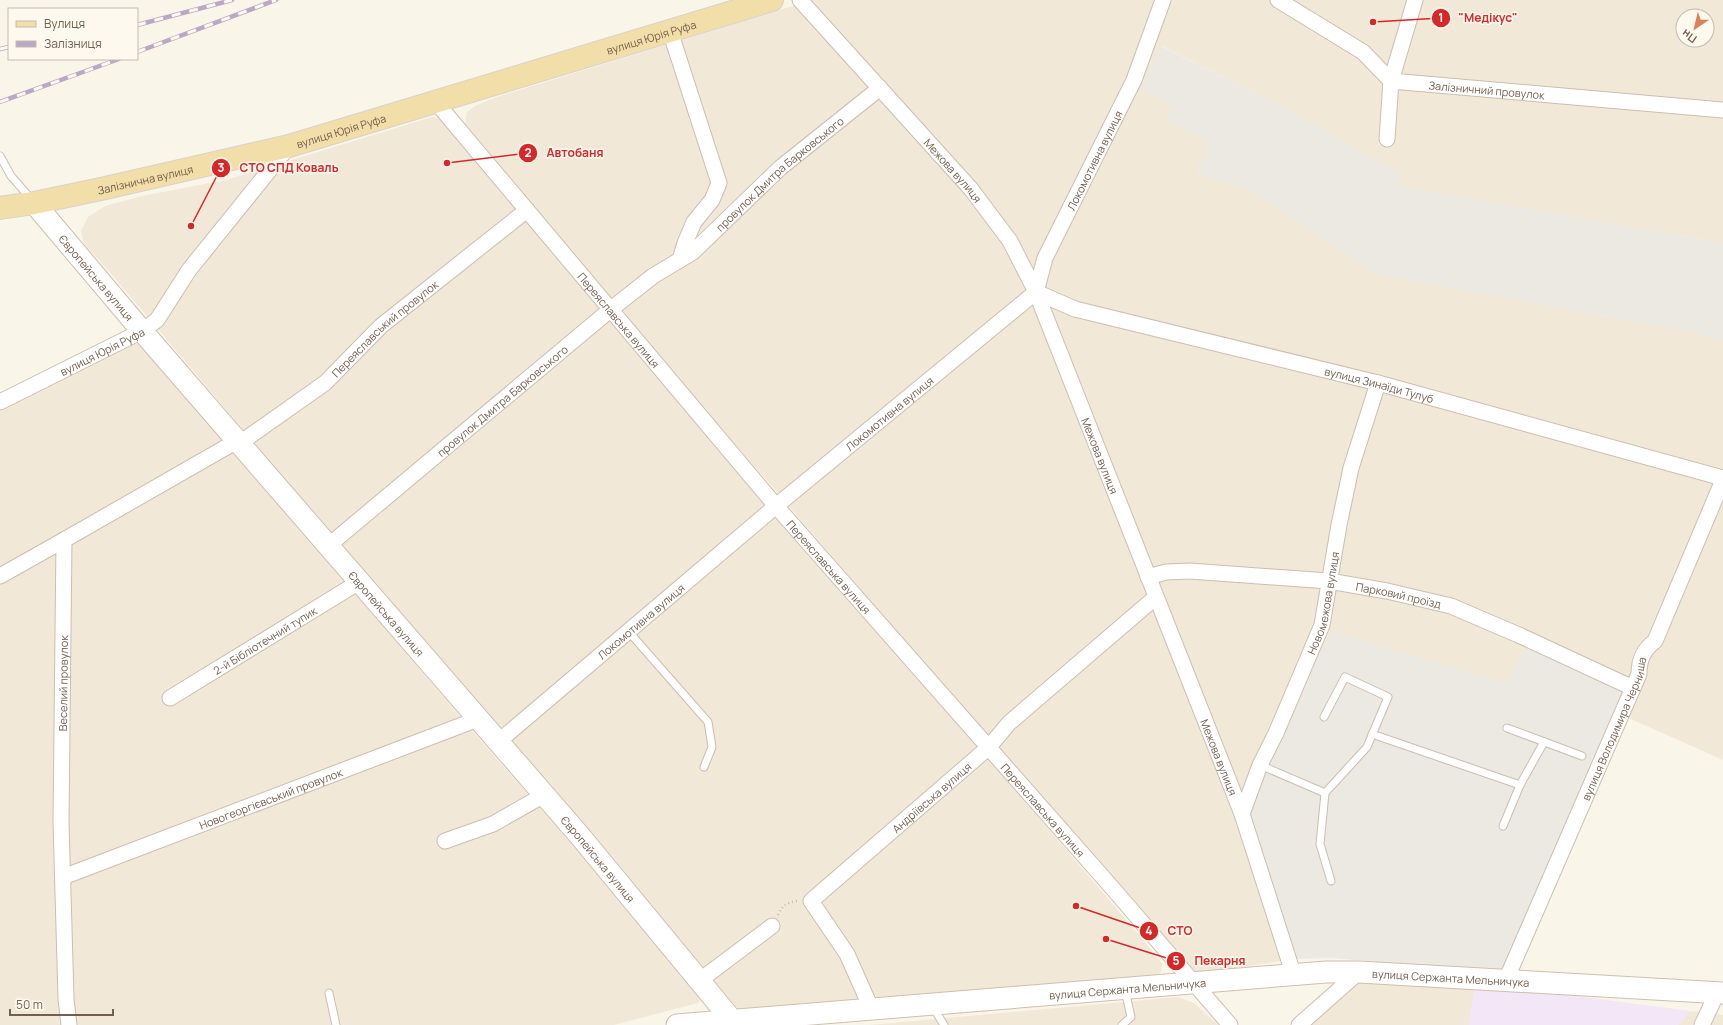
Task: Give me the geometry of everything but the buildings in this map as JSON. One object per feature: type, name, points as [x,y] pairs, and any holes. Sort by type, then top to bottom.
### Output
[{"type":"main road","name":"вулиця Юрія Руфа","points":[[289,146],[772,0]]},
{"type":"main road","name":"Залізнична вулиця","points":[[0,208],[34,203],[289,146]]},
{"type":"street","name":"Межова вулиця","points":[[800,0],[976,194],[1010,241],[1036,292],[1242,814],[1293,973]]},
{"type":"street","name":"Локомотивна вулиця","points":[[498,742],[776,506],[1036,292],[1045,258],[1134,80],[1163,0]]},
{"type":"street","points":[[1278,0],[1363,52],[1391,82]]},
{"type":"street","points":[[1387,139],[1391,82],[1415,0]]},
{"type":"street","points":[[670,31],[719,183],[712,200],[694,222],[685,242],[680,260]]},
{"type":"street","name":"Залізничний провулок","points":[[1391,82],[1723,110]]},
{"type":"street","name":"провулок Дмитра Барковського","points":[[328,546],[610,310],[653,276],[693,252],[780,168],[880,88]]},
{"type":"street","name":"Переяславська вулиця","points":[[435,101],[776,506],[989,747],[1230,1025]]},
{"type":"street","name":"вулиця Юрія Руфа","points":[[0,402],[142,331],[157,320],[189,270],[289,146]]},
{"type":"street","name":"Європейська вулиця","points":[[34,203],[142,331],[544,795],[734,1022]]},
{"type":"street","name":"Переяславський провулок","points":[[238,442],[325,383],[381,326],[527,210]]},
{"type":"street","name":"вулиця Зинаїди Тулуб","points":[[1036,292],[1075,309],[1378,383],[1723,479]]},
{"type":"street","name":"Новомежова вулиця","points":[[1242,814],[1260,765],[1276,733],[1322,625],[1351,468],[1378,383]]},
{"type":"street","points":[[0,576],[238,442]]},
{"type":"street","name":"вулиця Володимира Черниша","points":[[1506,980],[1639,674],[1639,664],[1642,655],[1655,641],[1723,479]]},
{"type":"street","name":"Веселий провулок","points":[[64,540],[61,822],[66,999],[69,1025]]},
{"type":"street","name":"Парковий проїзд","points":[[1148,577],[1166,572],[1190,571],[1329,581],[1387,591],[1451,606],[1521,636],[1633,688]]},
{"type":"street","name":"2-й Бібліотечний тупик","points":[[170,698],[360,582]]},
{"type":"street","name":"Андріївська вулиця","points":[[810,901],[989,747],[1009,723],[1156,597]]},
{"type":"street","name":"Новогеоргієвський провулок","points":[[63,877],[478,719]]},
{"type":"street","points":[[445,841],[493,824],[544,795]]},
{"type":"street","points":[[810,901],[847,954],[871,1008]]},
{"type":"street","points":[[699,981],[772,926]]},
{"type":"street","points":[[1299,1025],[1359,972]]},
{"type":"street","name":"вулиця Сержанта Мельничука","points":[[676,1025],[734,1022],[871,1008],[1293,973],[1359,972],[1720,993]]},
{"type":"street","points":[[1702,1025],[1720,993]]},
{"type":"lane","points":[[0,156],[11,176],[34,203]]},
{"type":"lane","points":[[629,632],[708,722],[712,746],[704,767]]},
{"type":"lane","points":[[1324,717],[1345,677],[1388,697],[1367,747],[1325,793],[1320,844],[1331,881]]},
{"type":"lane","points":[[1508,728],[1582,756]]},
{"type":"lane","points":[[1372,734],[1520,785]]},
{"type":"lane","points":[[1503,826],[1520,785],[1544,742]]},
{"type":"lane","points":[[1260,765],[1325,793]]},
{"type":"lane","points":[[1122,1025],[1131,1017],[1125,988]]},
{"type":"lane","points":[[329,993],[336,1025]]},
{"type":"lane","points":[[930,1003],[944,1025]]},
{"type":"path","points":[[772,926],[783,905],[790,902],[810,901]]},
{"type":"shaded area","points":[[812,0],[1723,0],[1723,243],[1396,186],[1401,174],[1283,107],[1162,46],[1173,105],[1166,119],[1210,144],[1197,174],[1250,190],[1376,274],[1701,334],[1723,340],[1723,760],[1613,711],[1622,689],[1526,645],[1507,684],[1332,632],[1296,959],[1200,973],[1190,971],[623,314],[465,123],[467,112],[475,106],[497,97]]},
{"type":"shaded area","points":[[1161,46],[1283,107],[1401,174],[1397,186],[1723,243],[1723,340],[1701,334],[1376,274],[1250,190],[1197,174],[1210,144],[1166,119],[1173,105],[1141,89]]},
{"type":"shaded area","points":[[432,117],[438,118],[446,125],[1145,942],[1162,964],[1161,972],[1153,977],[739,1010],[516,752],[113,276],[84,244],[81,231],[88,217],[105,206],[142,196],[226,180]]},
{"type":"shaded area","points":[[129,343],[138,344],[147,351],[488,749],[679,964],[702,998],[698,1003],[614,1025],[0,1025],[0,407]]},
{"type":"shaded area","points":[[1332,631],[1507,684],[1526,645],[1623,689],[1504,971],[1330,958],[1296,959],[1247,811],[1262,768]]},
{"type":"shaded area","points":[[1362,981],[1475,985],[1469,1025],[1311,1025]]},
{"type":"shaded area","points":[[1475,985],[1576,996],[1690,1011],[1678,1025],[1469,1025]]},
{"type":"shaded area","points":[[1178,997],[1194,1003],[1218,1025],[869,1025]]},
{"type":"shaded area","points":[[1690,1011],[1723,1015],[1723,1025],[1678,1025]]},
{"type":"railway","points":[[138,25],[232,0]]},
{"type":"railway","points":[[138,52],[276,0]]},
{"type":"railway","points":[[0,49],[8,47]]},
{"type":"railway","points":[[0,102],[116,60]]},
{"type":"place","name":"\"Медікус\"","points":[[1373,22]]},
{"type":"place","name":"Автобаня","points":[[447,163]]},
{"type":"place","name":"СТО СПД Коваль","points":[[191,226]]},
{"type":"place","name":"СТО","points":[[1076,906]]},
{"type":"place","name":"Пекарня","points":[[1106,939]]}]
